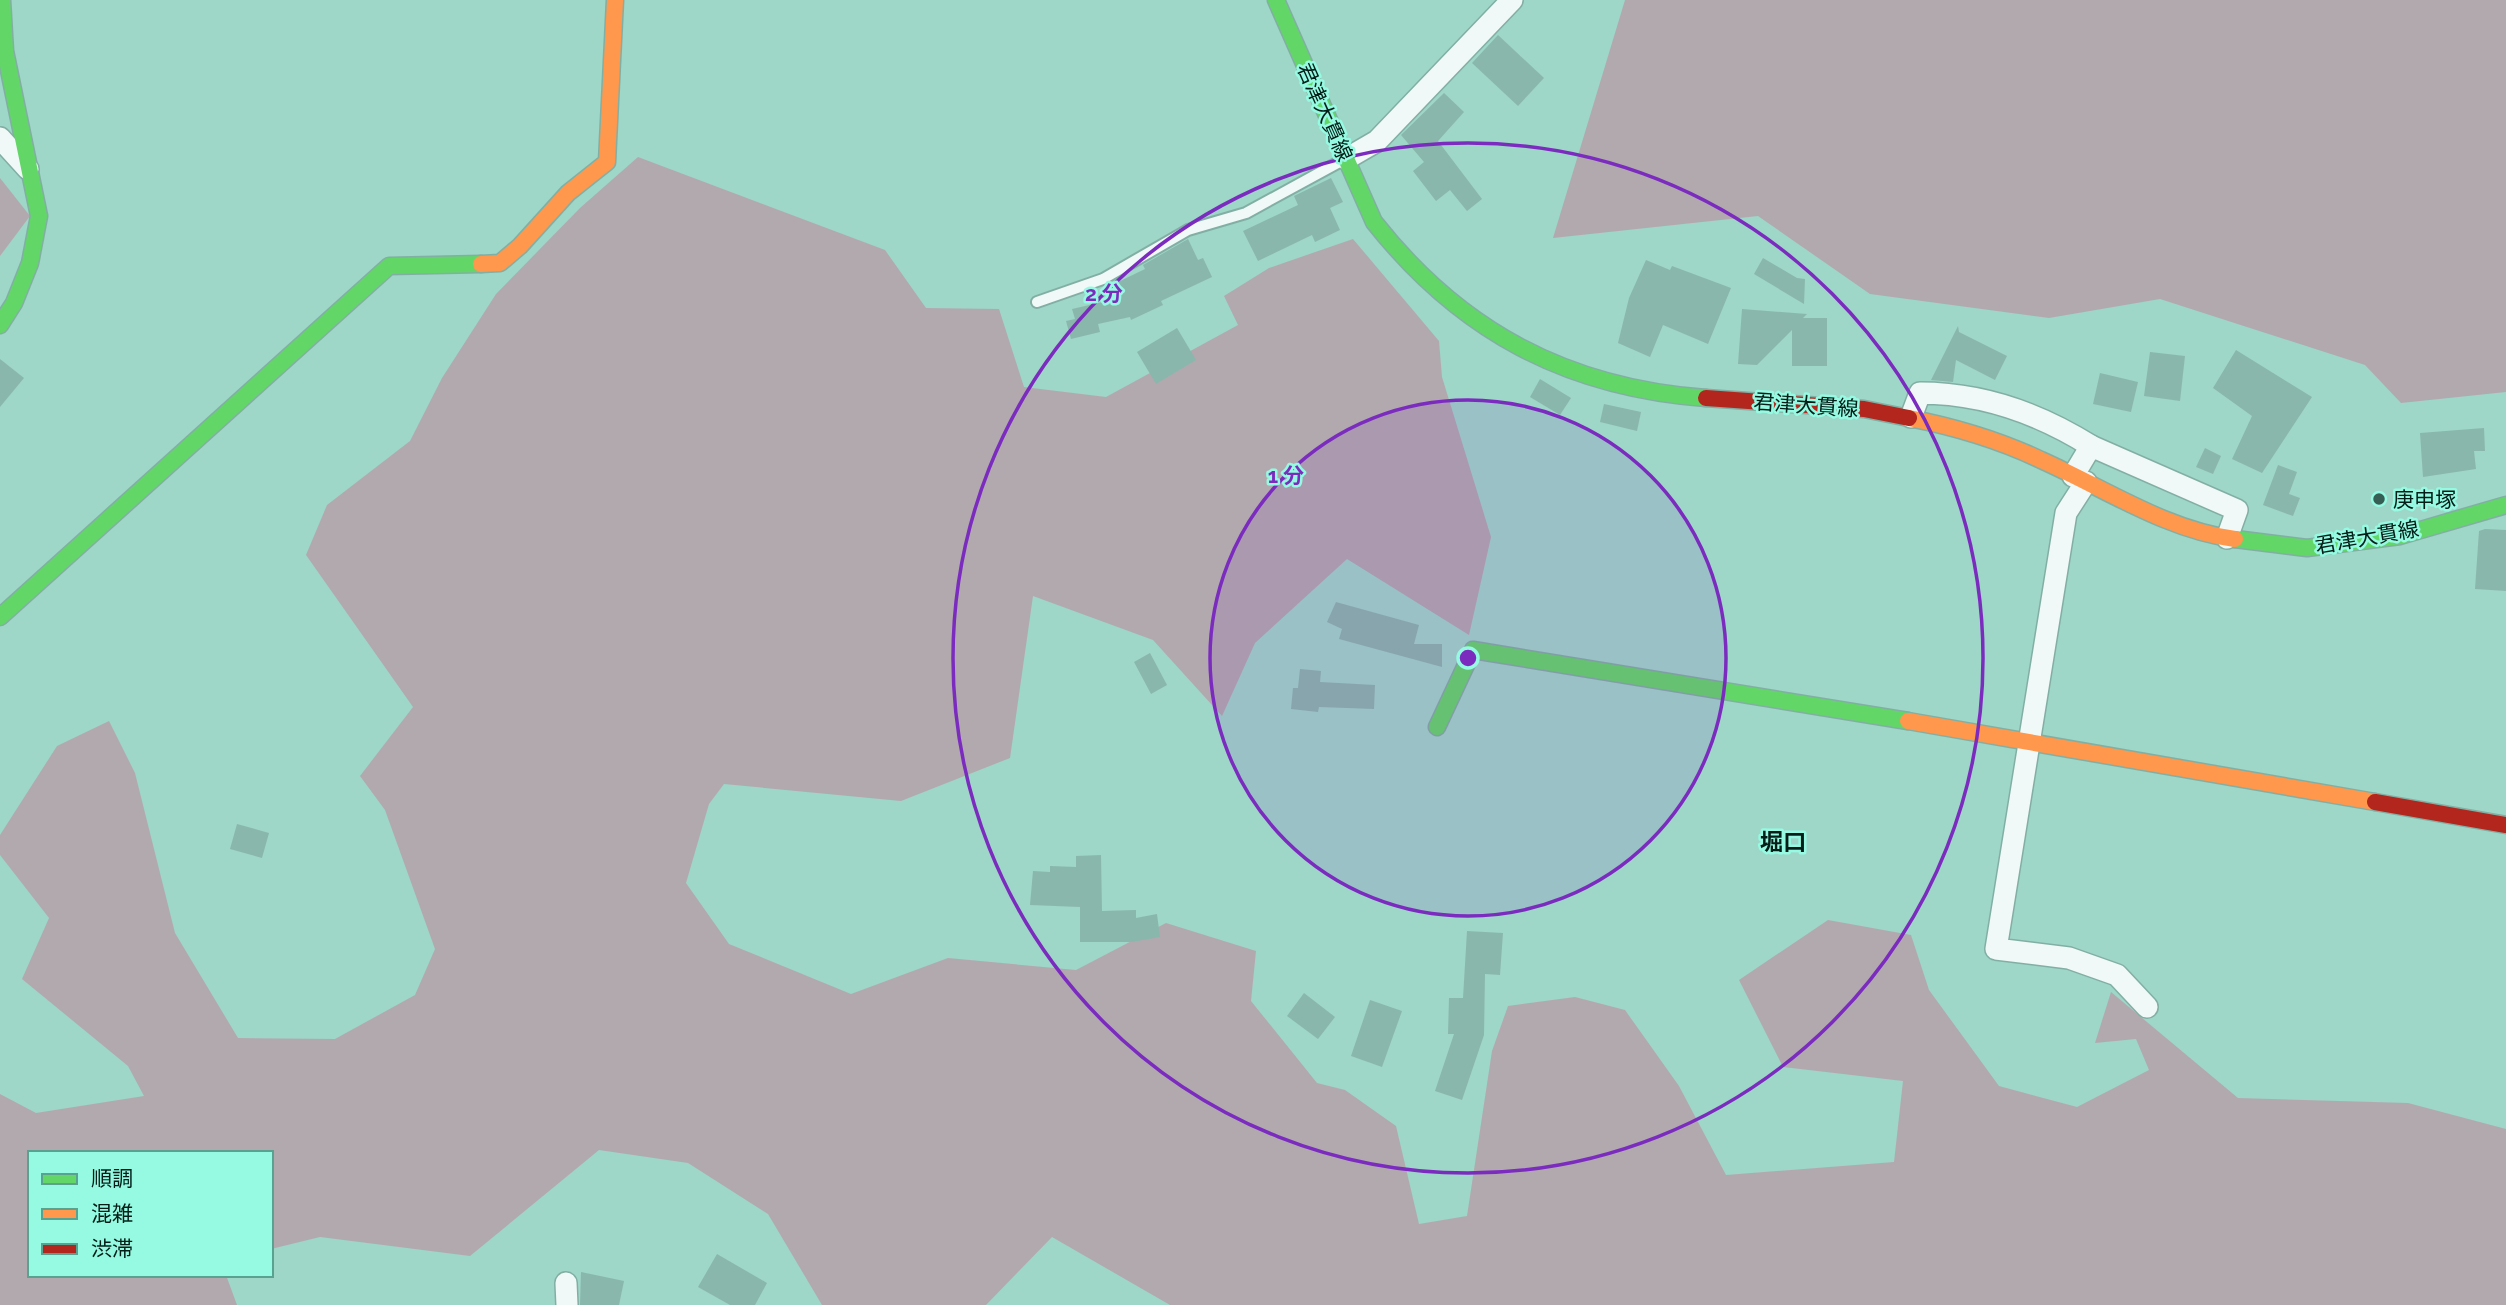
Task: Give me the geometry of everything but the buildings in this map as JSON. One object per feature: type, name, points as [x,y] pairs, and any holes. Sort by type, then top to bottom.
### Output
[{"type":"street","points":[[0,325],[14,303],[30,263],[39,216],[5,51],[2,0]]},
{"type":"street","points":[[0,617],[389,266],[500,263],[520,246],[568,193],[607,162],[615,0]]},
{"type":"street","name":"君津大貫線","points":[[1276,0],[1374,222],[1421,275],[1491,331],[1583,377],[1663,395],[1864,409],[1911,417],[1993,439],[2161,519],[2227,538],[2307,548],[2400,536],[2506,505]]},
{"type":"street","points":[[1346,159],[1377,141],[1512,0]]},
{"type":"street","points":[[0,138],[29,169]]},
{"type":"street","points":[[1911,417],[1920,393],[1961,396],[1997,403],[2038,418],[2190,492],[2237,510],[2227,538]]},
{"type":"street","points":[[2091,446],[2066,513],[1996,949],[2069,958],[2117,975],[2147,1007]]},
{"type":"street","points":[[1437,727],[1473,650],[2029,741],[2506,825]]},
{"type":"street","points":[[566,1283],[566,1305]]},
{"type":"lane","points":[[1037,302],[1103,279],[1188,230],[1246,213],[1346,159]]},
{"type":"shaded area","points":[[1625,0],[2506,0],[2506,392],[2401,403],[2365,365],[2160,299],[2049,318],[1870,294],[1758,216],[1553,238]]},
{"type":"shaded area","points":[[638,157],[885,250],[926,308],[999,309],[1024,387],[1106,397],[1238,325],[1224,296],[1269,268],[1353,239],[1439,341],[1442,377],[1491,537],[1469,635],[1347,559],[1255,643],[1222,716],[1153,640],[1033,596],[1010,758],[901,801],[724,784],[709,804],[686,883],[729,944],[851,994],[948,958],[1076,970],[1166,923],[1256,951],[1251,1001],[1317,1083],[1345,1090],[1396,1126],[1419,1224],[1467,1216],[1492,1051],[1508,1006],[1575,997],[1625,1010],[1679,1086],[1726,1175],[1894,1162],[1903,1081],[1783,1067],[1739,980],[1828,920],[1911,935],[1929,990],[1999,1086],[2077,1107],[2149,1070],[2136,1039],[2095,1043],[2111,992],[2238,1098],[2408,1103],[2506,1129],[2506,1305],[1170,1305],[1052,1237],[986,1305],[822,1305],[768,1214],[688,1163],[599,1150],[470,1256],[320,1237],[273,1249],[273,1151],[28,1151],[28,1277],[227,1277],[237,1305],[0,1305],[0,1094],[36,1113],[144,1096],[128,1066],[22,979],[49,918],[0,855],[0,835],[57,746],[109,721],[135,773],[175,933],[238,1038],[335,1039],[415,995],[435,949],[385,810],[360,776],[413,707],[306,555],[327,505],[410,441],[442,378],[496,294],[580,208]]},
{"type":"shaded area","points":[[0,178],[30,216],[0,256]]},
{"type":"traffic: fast","points":[[0,325],[14,303],[30,263],[39,216],[5,51],[2,0]]},
{"type":"traffic: fast","points":[[1276,0],[1374,222],[1407,260],[1443,294],[1480,323],[1520,347],[1563,367],[1608,382],[1655,392],[1706,398]]},
{"type":"traffic: fast","points":[[0,617],[389,266],[481,264]]},
{"type":"traffic: fast","points":[[2235,539],[2307,548],[2400,536],[2506,505]]},
{"type":"traffic: fast","points":[[1437,727],[1473,650],[1908,721]]},
{"type":"traffic: slow","points":[[481,264],[500,263],[520,246],[568,193],[607,162],[615,0]]},
{"type":"traffic: slow","points":[[1909,418],[1993,440],[2184,527],[2235,539]]},
{"type":"traffic: slow","points":[[1908,721],[2375,802]]},
{"type":"traffic: jam","points":[[1706,398],[1864,409],[1909,418]]},
{"type":"traffic: jam","points":[[2375,802],[2506,825]]},
{"type":"place","name":"庚申塚","points":[[2379,499]]},
{"type":"district","name":"堀口","points":[[1783,841]]}]
